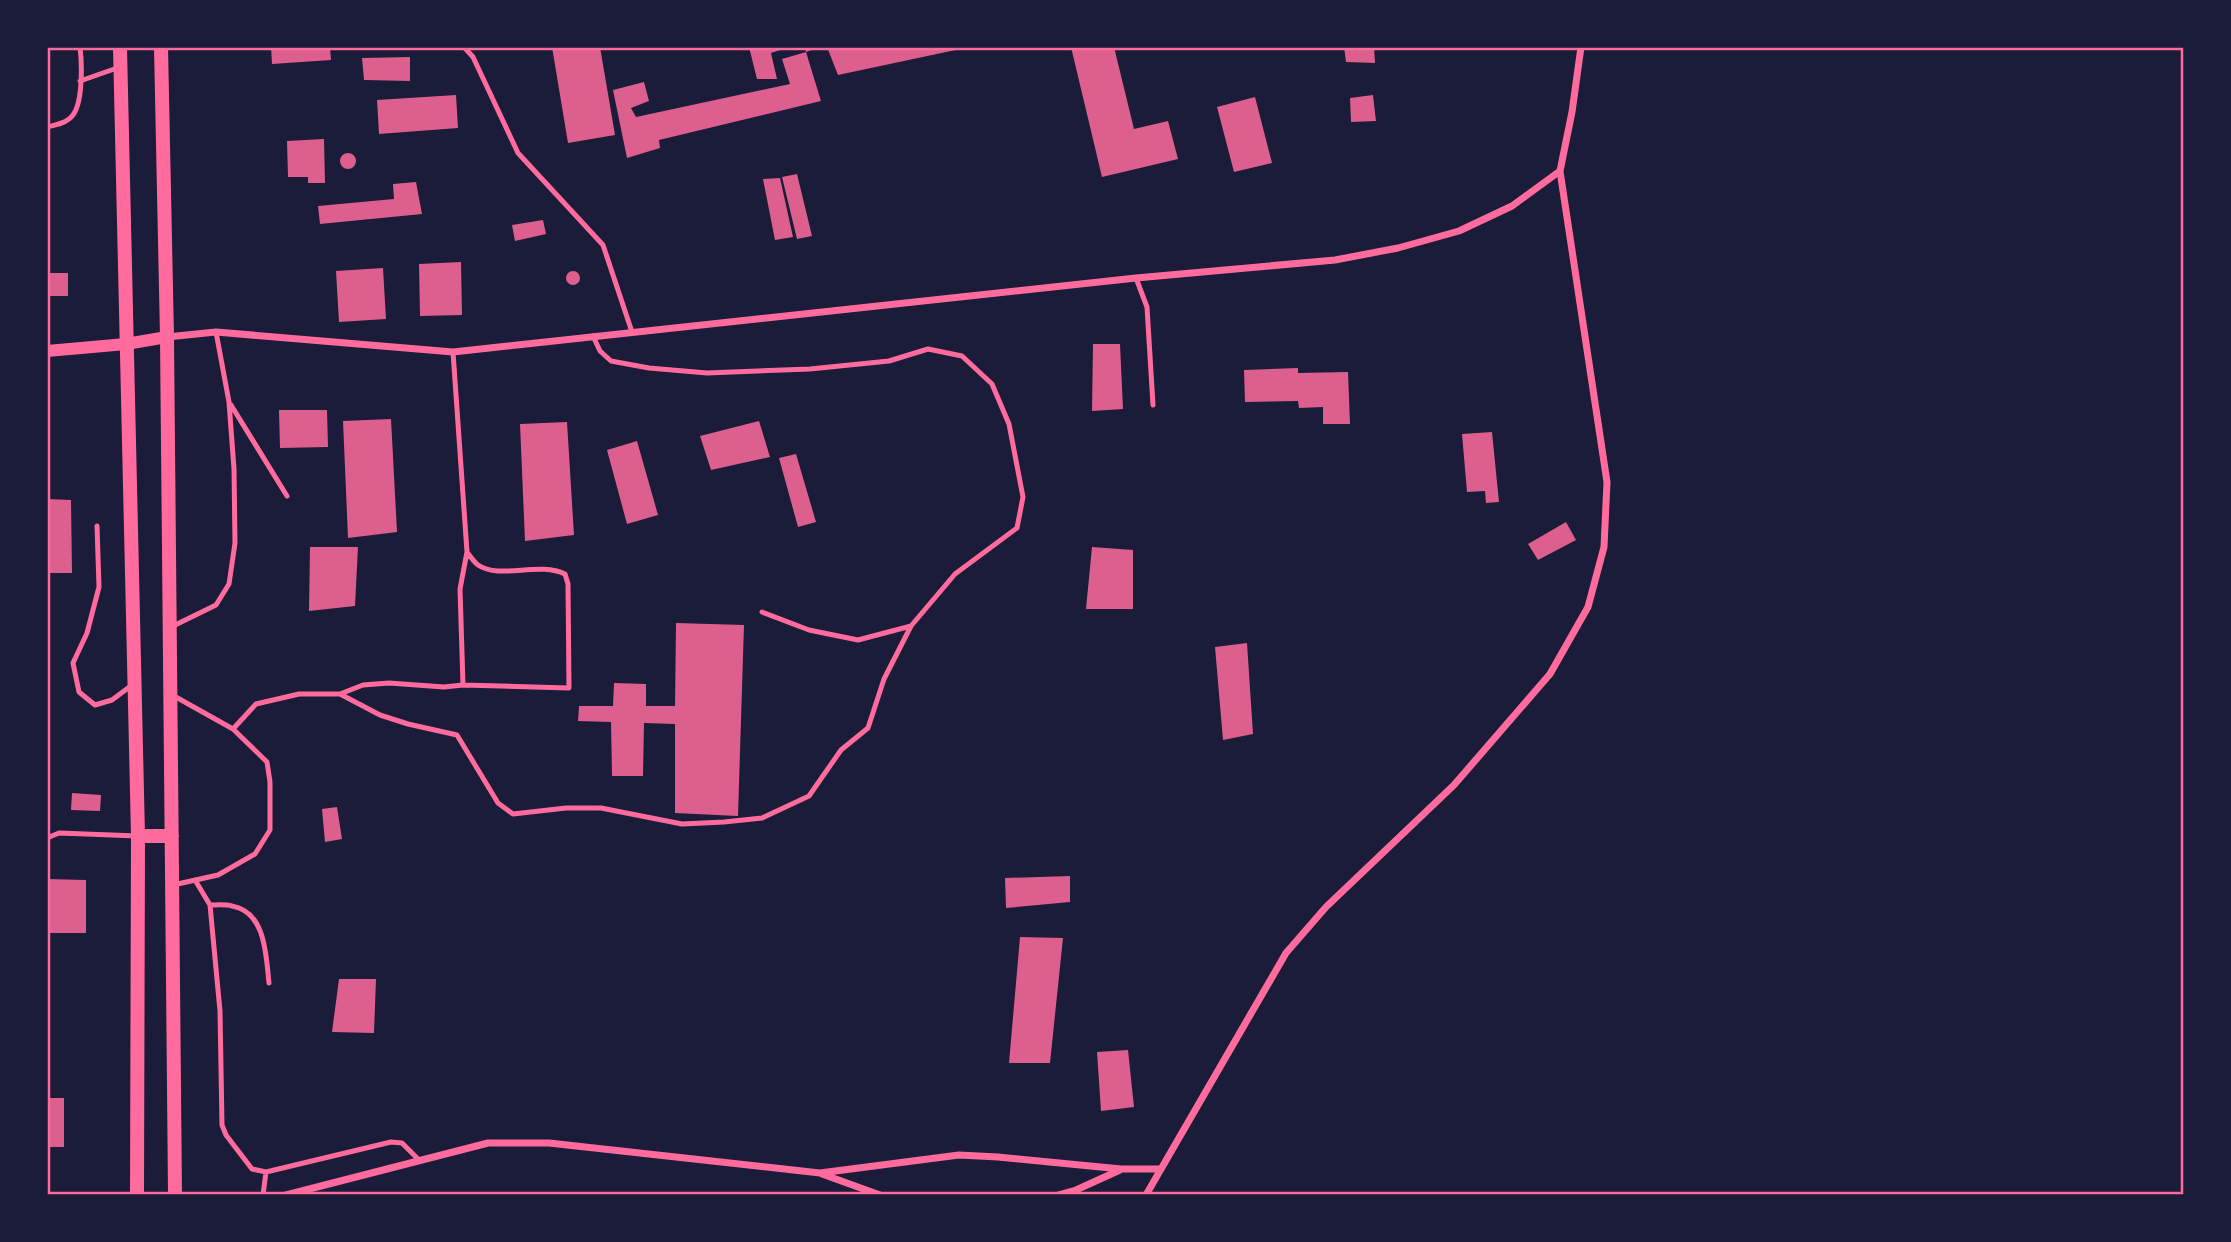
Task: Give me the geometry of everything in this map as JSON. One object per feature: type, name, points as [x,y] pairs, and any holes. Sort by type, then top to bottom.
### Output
[{"type":"main road","points":[[120,47],[138,836],[137,1195]]},
{"type":"main road","points":[[161,47],[167,337],[174,1195]]},
{"type":"main road","points":[[138,836],[172,836]]},
{"type":"street","points":[[1146,1195],[1286,953],[1326,907],[1454,785],[1550,674],[1588,607],[1604,547],[1607,482],[1560,171],[1581,47]]},
{"type":"street","points":[[47,351],[216,332],[453,352],[1136,278],[1335,260],[1398,248],[1459,231],[1512,206],[1560,171]]},
{"type":"street","points":[[286,1195],[488,1143],[549,1143],[820,1173],[959,1155],[1121,1169],[1161,1169]]},
{"type":"street","points":[[1058,1195],[1076,1190],[1121,1169]]},
{"type":"street","points":[[820,1173],[880,1195]]},
{"type":"lane","points":[[47,127],[72,117],[79,98],[80,47]]},
{"type":"lane","points":[[464,47],[472,57],[518,153],[603,245],[632,332]]},
{"type":"lane","points":[[80,81],[120,67]]},
{"type":"lane","points":[[1136,278],[1147,307],[1153,405]]},
{"type":"lane","points":[[170,627],[216,605],[229,584],[235,543],[234,469],[229,402],[216,332]]},
{"type":"lane","points":[[340,694],[380,715],[457,735],[498,803],[513,814],[566,808],[601,808],[682,824],[762,818],[809,796],[841,750],[868,728],[884,679],[911,626],[956,573],[1017,528],[1022,514],[1023,497],[1009,424],[992,384],[962,356],[928,349],[889,361],[810,369],[707,373],[649,368],[611,361],[600,351],[593,336]]},
{"type":"lane","points":[[453,352],[467,552],[460,589],[463,685]]},
{"type":"lane","points":[[229,402],[287,496]]},
{"type":"lane","points":[[97,526],[99,587],[87,633],[74,663],[79,692],[95,705],[112,700],[134,684]]},
{"type":"lane","points":[[233,729],[256,704],[299,694],[340,694],[363,685],[389,683],[444,687],[463,685],[569,688],[568,584],[565,573],[554,568],[490,570],[477,564],[467,552]]},
{"type":"lane","points":[[762,612],[809,630],[858,640],[911,626]]},
{"type":"lane","points":[[171,694],[233,729],[267,762],[270,782],[270,830],[255,854],[218,875],[173,886]]},
{"type":"lane","points":[[47,838],[59,833],[138,836]]},
{"type":"lane","points":[[195,880],[210,905],[220,1011],[222,1125],[226,1135],[252,1169],[266,1172],[391,1142],[402,1143],[419,1160]]},
{"type":"lane","points":[[210,905],[234,906],[253,916],[264,940],[269,983]]},
{"type":"lane","points":[[263,1195],[266,1172]]},
{"type":"building","points":[[271,47],[330,47],[331,60],[272,64]]},
{"type":"building","points":[[552,47],[600,47],[615,135],[568,143]]},
{"type":"building","points":[[749,47],[789,47],[771,53],[777,79],[757,79]]},
{"type":"building","points":[[805,47],[820,47],[806,52]]},
{"type":"building","points":[[827,47],[965,47],[965,48],[838,75]]},
{"type":"building","points":[[1071,47],[1114,47],[1134,129],[1168,121],[1178,159],[1102,177]]},
{"type":"building","points":[[1344,47],[1374,47],[1375,63],[1346,62]]},
{"type":"building","points":[[806,52],[821,101],[659,140],[660,148],[627,158],[613,90],[644,82],[649,101],[631,108],[636,117],[790,84],[782,59]]},
{"type":"building","points":[[410,57],[410,81],[364,80],[362,58]]},
{"type":"building","points":[[456,95],[458,128],[379,134],[377,100]]},
{"type":"building","points":[[1373,95],[1376,121],[1351,122],[1350,98]]},
{"type":"building","points":[[1255,97],[1272,163],[1234,172],[1217,107]]},
{"type":"building","points":[[324,139],[325,183],[308,183],[308,177],[288,177],[287,141]]},
{"type":"building","points":[[345,153],[351,153],[356,161],[354,167],[345,169],[340,164],[340,158]]},
{"type":"building","points":[[797,174],[812,236],[797,239],[782,177]]},
{"type":"building","points":[[780,178],[793,237],[775,240],[763,179]]},
{"type":"building","points":[[416,182],[422,214],[320,224],[318,206],[394,199],[393,184]]},
{"type":"building","points":[[543,220],[546,234],[515,241],[512,225]]},
{"type":"building","points":[[461,262],[462,315],[420,316],[419,264]]},
{"type":"building","points":[[383,268],[386,319],[339,322],[336,271]]},
{"type":"building","points":[[573,271],[578,273],[578,283],[573,285],[568,283],[566,278],[568,273]]},
{"type":"building","points":[[47,273],[68,273],[68,296],[47,296]]},
{"type":"building","points":[[1093,344],[1120,344],[1123,409],[1092,411]]},
{"type":"building","points":[[1298,368],[1298,373],[1348,372],[1350,424],[1323,424],[1323,407],[1299,408],[1298,401],[1245,402],[1244,370]]},
{"type":"building","points":[[279,410],[327,410],[328,447],[280,448]]},
{"type":"building","points":[[391,419],[397,532],[348,538],[343,421]]},
{"type":"building","points":[[759,421],[770,457],[711,470],[700,436]]},
{"type":"building","points":[[567,422],[574,535],[525,541],[520,424]]},
{"type":"building","points":[[1492,432],[1499,502],[1486,503],[1485,491],[1467,492],[1462,434]]},
{"type":"building","points":[[637,441],[658,515],[627,524],[607,450]]},
{"type":"building","points":[[796,454],[816,522],[798,527],[779,458]]},
{"type":"building","points":[[47,499],[71,500],[72,573],[47,573]]},
{"type":"building","points":[[1566,522],[1576,540],[1538,560],[1528,544]]},
{"type":"building","points":[[310,547],[358,547],[355,606],[309,611]]},
{"type":"building","points":[[1092,547],[1133,550],[1133,609],[1086,609]]},
{"type":"building","points":[[676,623],[744,625],[738,816],[675,813],[675,724],[644,723],[643,776],[612,776],[611,722],[578,721],[579,706],[613,706],[614,683],[646,684],[646,706],[675,706]]},
{"type":"building","points":[[1247,643],[1253,734],[1223,740],[1215,647]]},
{"type":"building","points":[[72,793],[101,795],[100,811],[71,810]]},
{"type":"building","points":[[337,807],[342,839],[325,842],[322,809]]},
{"type":"building","points":[[1070,876],[1070,902],[1006,908],[1005,878]]},
{"type":"building","points":[[47,879],[86,880],[86,933],[47,933]]},
{"type":"building","points":[[1020,937],[1063,938],[1050,1063],[1009,1063]]},
{"type":"building","points":[[339,979],[376,979],[374,1033],[332,1032]]},
{"type":"building","points":[[1128,1050],[1134,1107],[1101,1111],[1097,1052]]},
{"type":"building","points":[[47,1098],[64,1098],[64,1147],[47,1147]]}]
